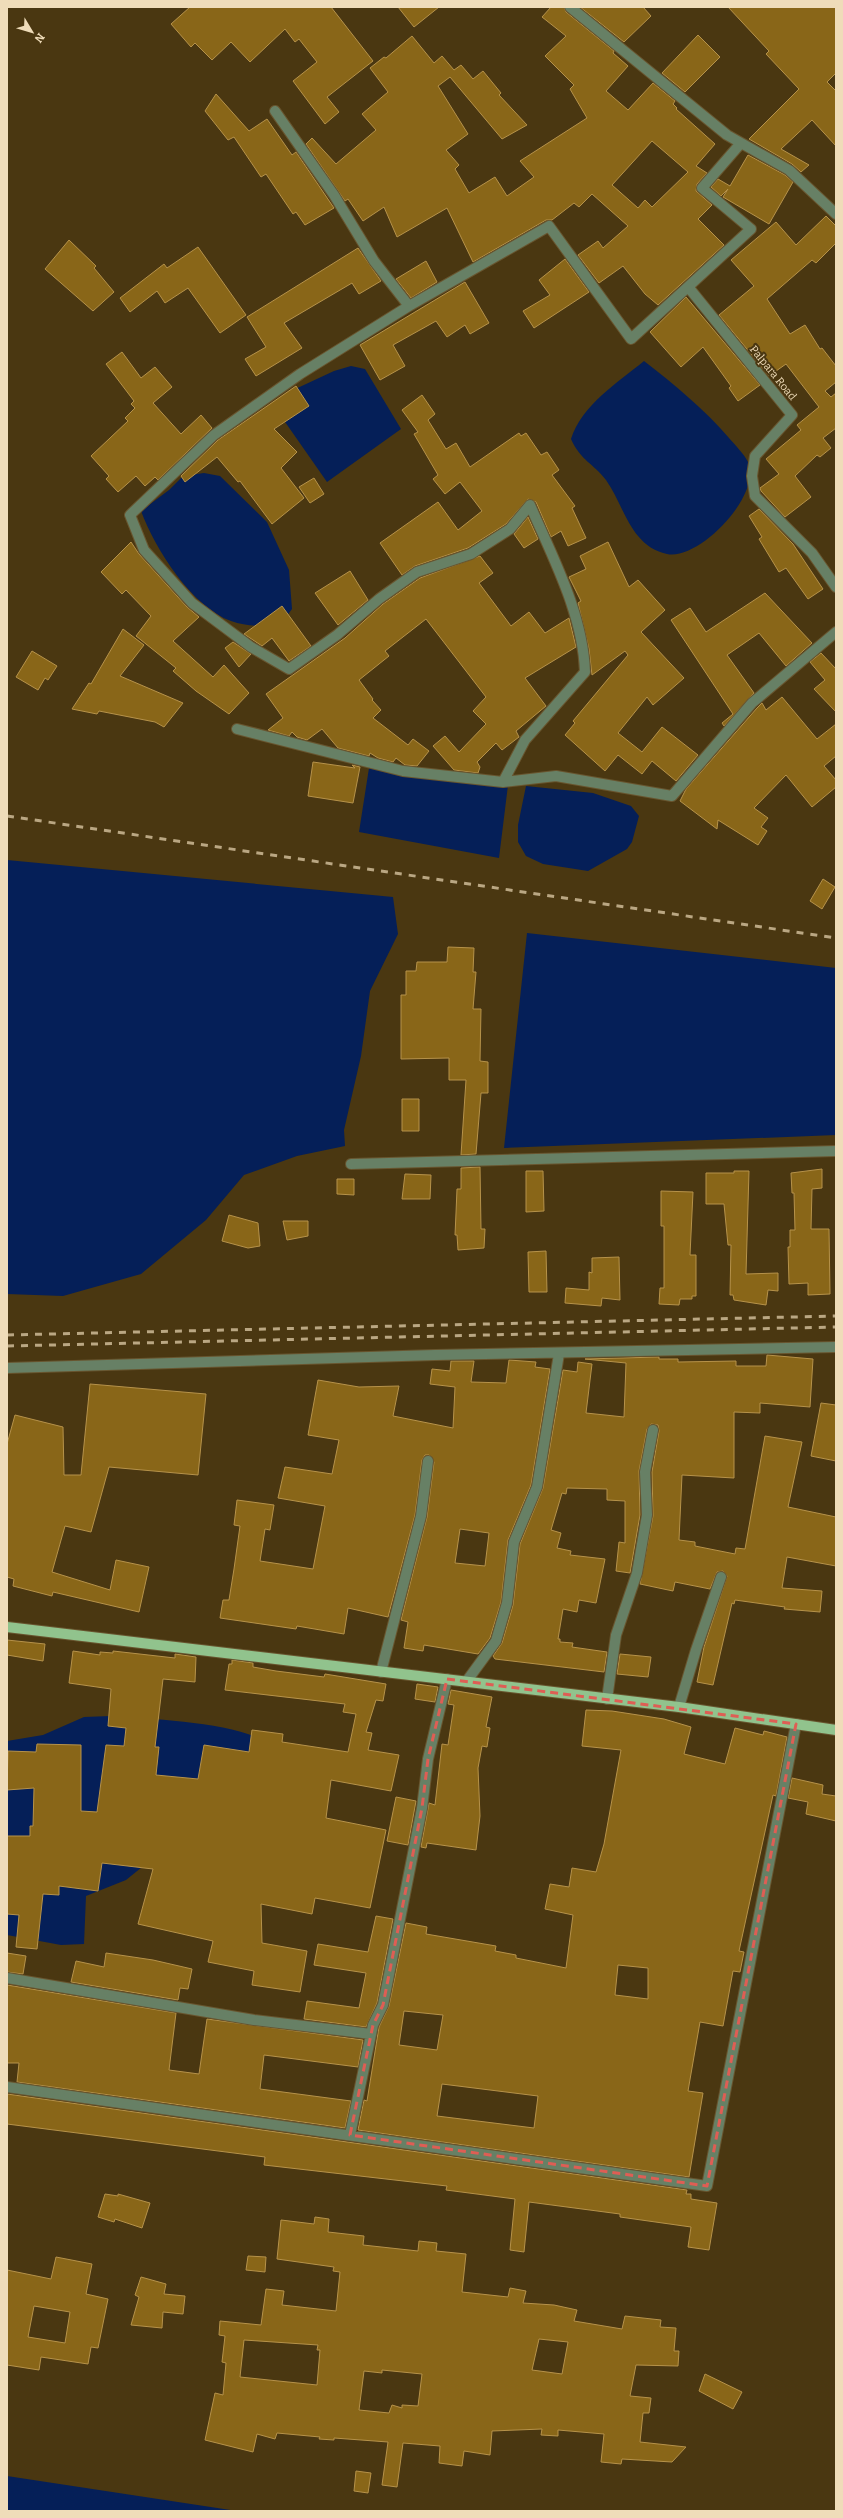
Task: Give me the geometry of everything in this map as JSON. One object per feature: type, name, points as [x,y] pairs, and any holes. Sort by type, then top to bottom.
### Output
[{"type":"main road","points":[[7,1628],[679,1706],[836,1730]]},
{"type":"street","points":[[570,7],[727,135],[789,170],[836,214]]},
{"type":"street","points":[[275,111],[334,195],[374,261],[409,306]]},
{"type":"street","points":[[503,782],[525,740],[585,672],[584,653],[580,633],[563,581],[530,505],[510,529],[471,554],[417,572],[380,599],[337,635],[289,668],[251,647],[192,603],[144,550],[130,515],[214,435],[300,374],[409,306],[550,226],[632,339],[689,288],[751,229],[702,188],[741,143]]},
{"type":"street","name":"Palpara Road","points":[[689,288],[792,415],[755,456],[752,476],[754,496],[812,553],[836,587]]},
{"type":"street","points":[[237,729],[402,771],[503,782],[556,776],[672,796],[752,703],[836,632]]},
{"type":"street","points":[[351,1164],[836,1151]]},
{"type":"street","points":[[7,1368],[435,1355],[836,1348]]},
{"type":"street","points":[[466,1682],[496,1641],[507,1603],[514,1542],[537,1487],[559,1354]]},
{"type":"street","points":[[607,1698],[616,1635],[637,1572],[646,1515],[645,1472],[653,1430]]},
{"type":"street","points":[[381,1672],[421,1516],[428,1461]]},
{"type":"street","points":[[679,1706],[696,1650],[722,1577]]},
{"type":"street","points":[[350,2135],[371,2034],[383,2005],[422,1808],[428,1760],[447,1679]]},
{"type":"street","points":[[7,2087],[707,2186],[796,1724]]},
{"type":"street","points":[[7,1978],[254,2020],[371,2034]]},
{"type":"highlighted area","points":[[447,1679],[796,1724],[707,2186],[350,2135],[373,2025],[383,2005],[422,1808],[428,1759]]},
{"type":"water","points":[[644,361],[678,388],[710,417],[748,462],[750,475],[746,491],[737,507],[725,523],[711,536],[695,547],[680,553],[667,554],[654,550],[644,543],[629,523],[606,480],[583,457],[571,439],[576,427],[592,405],[612,386]]},
{"type":"water","points":[[351,366],[365,369],[401,429],[327,482],[276,409],[291,391],[334,371]]},
{"type":"water","points":[[204,473],[220,476],[267,522],[289,570],[292,609],[280,625],[261,626],[231,621],[217,614],[202,603],[189,590],[165,559],[147,526],[141,511],[169,490],[183,476]]},
{"type":"water","points":[[369,768],[508,785],[499,858],[359,832]]},
{"type":"water","points":[[526,786],[593,793],[631,806],[639,816],[632,842],[627,849],[588,871],[543,864],[526,856],[518,842],[518,825]]},
{"type":"water","points":[[7,860],[393,897],[398,934],[370,991],[361,1056],[344,1130],[345,1146],[297,1156],[244,1175],[206,1220],[141,1274],[63,1296],[7,1294]]},
{"type":"water","points":[[527,933],[836,968],[836,1135],[504,1148]]},
{"type":"water","points":[[111,1716],[169,1720],[213,1726],[252,1735],[266,1742],[152,1859],[126,1880],[86,1896],[84,1944],[61,1945],[7,1935],[7,1741],[43,1735],[84,1717]]},
{"type":"water","points":[[7,2476],[237,2511],[7,2511]]},
{"type":"building","points":[[190,7],[331,7],[373,61],[327,97],[339,112],[325,124],[293,81],[317,62],[299,39],[295,42],[285,29],[250,62],[231,42],[212,60],[195,43],[191,47],[171,24]]},
{"type":"building","points":[[398,7],[439,7],[414,27]]},
{"type":"building","points":[[551,7],[564,7],[566,12],[614,51],[613,53],[628,66],[606,91],[628,110],[653,83],[675,101],[673,104],[677,108],[676,109],[715,144],[696,166],[707,173],[697,184],[696,191],[712,205],[698,219],[724,245],[658,305],[645,294],[623,266],[599,283],[578,255],[598,241],[603,248],[628,226],[592,194],[579,207],[574,203],[552,220],[546,220],[473,262],[447,208],[397,237],[384,207],[363,221],[348,199],[345,201],[306,144],[312,138],[336,164],[376,130],[362,114],[388,92],[370,68],[384,57],[386,58],[412,36],[434,63],[442,56],[454,70],[461,65],[473,79],[483,71],[501,93],[499,95],[527,125],[502,139],[450,77],[438,86],[468,134],[446,150],[459,165],[455,169],[469,193],[495,177],[507,196],[534,177],[520,161],[587,118],[570,89],[574,85],[545,56],[566,36],[542,17]],"holes":[[[652,141],[688,172],[652,207],[645,200],[638,208],[612,185]]]},
{"type":"building","points":[[580,7],[643,7],[651,16],[624,42]]},
{"type":"building","points":[[728,7],[836,7],[836,73],[827,82],[836,91],[836,146],[812,120],[781,149],[809,165],[801,172],[792,164],[749,139],[799,89],[766,54],[769,51]]},
{"type":"building","points":[[698,35],[720,57],[685,92],[662,73]]},
{"type":"building","points":[[216,94],[249,131],[267,119],[292,155],[296,152],[334,208],[305,225],[296,212],[293,214],[266,174],[261,177],[234,137],[228,140],[205,111]]},
{"type":"building","points":[[748,155],[785,175],[793,182],[769,224],[723,197],[728,189],[721,196],[711,187],[718,179],[730,186]]},
{"type":"building","points":[[826,216],[836,226],[836,243],[816,263],[812,260],[767,299],[790,334],[805,325],[820,349],[822,348],[836,366],[836,382],[825,391],[831,397],[836,393],[836,428],[823,438],[831,448],[820,457],[817,455],[795,476],[811,497],[785,517],[761,491],[760,488],[779,474],[766,459],[801,430],[797,425],[819,407],[786,364],[769,376],[719,315],[754,286],[731,260],[776,222],[796,245]]},
{"type":"building","points":[[69,240],[96,266],[94,268],[114,292],[93,311],[45,269]]},
{"type":"building","points":[[198,247],[246,315],[220,333],[188,288],[165,303],[157,291],[130,312],[120,298],[164,264],[167,268]]},
{"type":"building","points":[[358,248],[381,281],[359,294],[352,283],[284,323],[302,348],[256,376],[245,359],[266,347],[247,317]]},
{"type":"building","points":[[565,259],[589,292],[534,328],[523,311],[550,295],[539,280]]},
{"type":"building","points":[[426,261],[437,282],[411,298],[396,279]]},
{"type":"building","points":[[465,282],[489,323],[470,334],[465,325],[447,337],[436,321],[393,345],[405,366],[380,380],[360,345]]},
{"type":"building","points":[[686,297],[760,385],[738,401],[729,388],[731,386],[703,347],[681,367],[650,332]]},
{"type":"building","points":[[122,352],[141,378],[155,367],[172,387],[153,403],[181,434],[201,415],[212,428],[158,480],[155,477],[145,486],[136,476],[118,492],[106,479],[109,476],[91,456],[128,421],[125,418],[135,408],[131,404],[134,401],[106,364]]},
{"type":"building","points":[[296,386],[309,406],[274,429],[297,452],[281,468],[304,498],[272,524],[240,481],[238,482],[217,457],[185,482],[181,476],[218,440]]},
{"type":"building","points":[[422,395],[435,414],[428,420],[446,449],[456,443],[470,467],[519,433],[521,436],[526,433],[541,455],[547,452],[559,470],[552,475],[575,506],[572,508],[586,538],[568,546],[561,531],[551,537],[536,502],[528,499],[506,524],[468,548],[415,566],[402,575],[380,543],[438,502],[458,530],[482,511],[460,482],[445,494],[433,479],[438,475],[414,434],[418,432],[402,410]]},
{"type":"building","points":[[314,478],[324,494],[310,503],[299,487]]},
{"type":"building","points":[[759,509],[793,544],[823,589],[808,599],[786,568],[779,572],[759,539],[762,537],[749,516]]},
{"type":"building","points":[[528,517],[538,539],[524,548],[514,534]]},
{"type":"building","points":[[131,542],[139,554],[187,607],[199,617],[173,641],[213,677],[224,665],[249,693],[229,714],[196,691],[173,671],[176,668],[136,636],[151,616],[126,590],[122,594],[101,572]]},
{"type":"building","points":[[608,542],[629,587],[638,580],[665,610],[641,632],[684,678],[653,705],[647,697],[618,733],[642,752],[662,727],[698,755],[676,781],[652,761],[642,774],[618,755],[605,771],[565,735],[575,723],[573,721],[628,655],[625,651],[592,675],[589,649],[578,603],[581,601],[569,577],[586,569],[580,556]]},
{"type":"building","points":[[480,556],[493,573],[479,583],[511,626],[529,612],[545,633],[569,618],[576,647],[525,678],[546,706],[516,731],[519,737],[502,750],[496,743],[477,762],[480,767],[478,773],[454,770],[433,746],[445,736],[459,752],[486,724],[473,711],[486,697],[426,619],[385,651],[389,656],[359,680],[373,699],[372,700],[381,710],[373,718],[408,745],[413,739],[429,751],[417,766],[405,765],[396,758],[393,762],[378,758],[370,753],[369,756],[338,748],[322,729],[307,740],[297,737],[292,732],[289,736],[268,730],[283,718],[266,694],[345,638],[383,604],[420,578]]},
{"type":"building","points":[[350,571],[368,600],[338,625],[315,593]]},
{"type":"building","points":[[765,593],[812,643],[786,666],[759,633],[727,655],[754,693],[724,726],[722,723],[733,714],[671,620],[690,608],[706,632]]},
{"type":"building","points":[[282,606],[311,646],[289,661],[272,638],[262,646],[244,634]]},
{"type":"building","points":[[123,629],[144,645],[120,676],[183,703],[164,727],[155,722],[99,711],[97,714],[72,709],[89,683],[91,684]]},
{"type":"building","points":[[233,642],[251,654],[239,667],[225,648]]},
{"type":"building","points":[[32,651],[57,666],[48,680],[45,678],[38,690],[16,677]]},
{"type":"building","points":[[821,653],[836,669],[836,712],[814,689],[825,680],[810,662]]},
{"type":"building","points":[[782,697],[817,739],[836,724],[836,756],[824,766],[836,780],[836,787],[812,807],[786,775],[754,808],[768,818],[761,827],[767,831],[758,845],[718,820],[717,829],[680,801],[686,789],[757,708],[762,703],[766,710]]},
{"type":"building","points":[[313,762],[355,768],[352,765],[360,767],[353,803],[308,796]]},
{"type":"building","points":[[823,879],[835,887],[822,909],[810,901]]},
{"type":"building","points":[[448,947],[474,948],[473,972],[476,972],[473,1009],[481,1009],[480,1061],[488,1062],[488,1093],[481,1093],[476,1154],[461,1155],[466,1080],[449,1080],[449,1058],[401,1059],[401,995],[406,995],[406,971],[416,971],[417,962],[447,962]]},
{"type":"building","points":[[402,1099],[419,1099],[419,1131],[402,1131]]},
{"type":"building","points":[[480,1167],[481,1229],[485,1229],[484,1248],[458,1250],[457,1235],[455,1235],[457,1189],[461,1189],[461,1168]]},
{"type":"building","points":[[822,1169],[822,1188],[812,1189],[811,1229],[829,1229],[830,1294],[808,1295],[808,1283],[789,1284],[788,1247],[790,1247],[790,1230],[795,1230],[794,1193],[792,1193],[791,1173]]},
{"type":"building","points":[[526,1171],[543,1171],[544,1211],[526,1212]]},
{"type":"building","points":[[734,1171],[749,1171],[746,1274],[778,1273],[778,1291],[768,1290],[766,1305],[734,1300],[733,1295],[730,1295],[731,1245],[728,1245],[724,1204],[706,1204],[706,1173],[734,1173]]},
{"type":"building","points":[[405,1174],[431,1175],[430,1199],[402,1199]]},
{"type":"building","points":[[337,1179],[354,1179],[354,1195],[337,1194]]},
{"type":"building","points":[[661,1191],[693,1192],[690,1255],[696,1255],[696,1296],[692,1296],[692,1299],[680,1299],[679,1305],[659,1304],[660,1288],[664,1288],[664,1226],[661,1226]]},
{"type":"building","points":[[229,1215],[258,1223],[260,1246],[248,1248],[222,1241]]},
{"type":"building","points":[[283,1221],[308,1221],[308,1236],[287,1240]]},
{"type":"building","points":[[546,1251],[547,1292],[529,1292],[528,1252]]},
{"type":"building","points":[[619,1257],[620,1300],[602,1298],[601,1306],[565,1303],[566,1288],[589,1290],[589,1272],[592,1273],[592,1258]]},
{"type":"building","points":[[767,1355],[813,1359],[810,1407],[760,1403],[760,1413],[734,1412],[734,1478],[682,1475],[679,1540],[695,1542],[695,1546],[735,1554],[736,1548],[745,1549],[765,1436],[802,1442],[788,1507],[836,1517],[836,1566],[787,1557],[782,1588],[822,1591],[820,1612],[784,1609],[785,1607],[735,1600],[734,1604],[732,1603],[713,1685],[697,1682],[704,1647],[727,1576],[723,1571],[717,1572],[710,1589],[675,1582],[673,1591],[640,1584],[653,1516],[652,1472],[659,1431],[658,1425],[651,1424],[647,1429],[639,1471],[640,1515],[630,1573],[616,1571],[619,1542],[625,1543],[625,1501],[607,1500],[607,1489],[567,1488],[566,1494],[562,1493],[551,1530],[561,1533],[557,1548],[571,1551],[570,1555],[605,1559],[596,1603],[579,1600],[577,1612],[563,1609],[558,1639],[560,1639],[560,1642],[573,1643],[572,1647],[607,1652],[604,1672],[495,1659],[493,1656],[502,1643],[513,1605],[520,1544],[543,1488],[563,1370],[577,1372],[578,1362],[592,1364],[586,1413],[624,1417],[626,1363],[585,1359],[659,1357],[659,1359],[678,1359],[678,1362],[736,1361],[736,1366],[766,1366]]},
{"type":"building","points":[[509,1360],[536,1362],[535,1367],[550,1369],[531,1485],[508,1540],[501,1602],[490,1638],[478,1654],[424,1645],[423,1651],[404,1648],[408,1622],[401,1620],[427,1517],[434,1462],[429,1455],[425,1455],[422,1460],[415,1515],[388,1617],[348,1608],[344,1634],[297,1626],[296,1629],[220,1618],[223,1600],[229,1600],[234,1569],[240,1526],[234,1525],[237,1500],[274,1505],[270,1530],[265,1529],[260,1561],[313,1569],[325,1506],[278,1498],[285,1467],[332,1474],[339,1440],[308,1435],[318,1380],[359,1387],[399,1386],[393,1416],[453,1428],[455,1387],[430,1384],[432,1369],[450,1371],[451,1361],[474,1361],[471,1382],[506,1383]],"holes":[[[460,1529],[489,1533],[485,1566],[455,1563]]]},
{"type":"building","points":[[90,1384],[206,1394],[198,1475],[109,1467],[91,1532],[65,1526],[52,1572],[110,1590],[116,1560],[149,1567],[139,1612],[53,1592],[52,1596],[13,1586],[14,1579],[7,1577],[7,1444],[15,1415],[63,1427],[64,1475],[81,1475]]},
{"type":"building","points":[[821,1403],[836,1405],[836,1461],[811,1456]]},
{"type":"building","points":[[7,1640],[45,1644],[43,1661],[7,1655]]},
{"type":"building","points":[[73,1651],[100,1655],[100,1652],[113,1653],[113,1651],[175,1658],[175,1654],[196,1657],[195,1682],[163,1679],[155,1747],[159,1747],[156,1775],[198,1779],[204,1745],[249,1752],[252,1730],[283,1734],[282,1742],[348,1752],[356,1714],[343,1712],[345,1704],[225,1690],[229,1664],[232,1664],[232,1660],[253,1663],[253,1667],[276,1671],[324,1677],[325,1674],[386,1684],[383,1701],[376,1700],[366,1732],[372,1733],[368,1750],[399,1755],[391,1791],[331,1780],[326,1818],[386,1830],[370,1908],[315,1898],[312,1914],[261,1904],[262,1943],[307,1951],[300,1992],[252,1985],[254,1971],[208,1962],[213,1941],[138,1924],[153,1869],[102,1863],[98,1891],[59,1886],[59,1895],[43,1894],[37,1949],[16,1947],[19,1915],[7,1914],[7,1836],[30,1836],[30,1826],[33,1826],[34,1788],[7,1790],[8,1751],[36,1752],[37,1744],[81,1745],[81,1811],[97,1812],[106,1745],[124,1746],[126,1728],[108,1726],[111,1689],[69,1683]]},
{"type":"building","points":[[620,1654],[651,1657],[648,1677],[617,1674]]},
{"type":"building","points":[[417,1684],[438,1687],[435,1702],[415,1699]]},
{"type":"building","points":[[451,1690],[492,1697],[486,1727],[490,1728],[487,1747],[482,1746],[478,1768],[480,1816],[476,1850],[427,1843],[426,1848],[421,1847],[429,1803],[435,1805],[442,1744],[448,1745],[454,1705],[448,1704]]},
{"type":"building","points":[[586,1710],[612,1711],[664,1719],[691,1727],[684,1754],[725,1764],[735,1728],[763,1735],[764,1731],[787,1737],[776,1796],[773,1795],[739,1951],[744,1952],[740,1972],[733,1971],[723,2026],[700,2022],[688,2091],[703,2093],[689,2177],[358,2130],[364,2100],[367,2101],[379,2027],[389,2006],[406,1923],[427,1927],[426,1934],[496,1946],[495,1951],[516,1955],[516,1958],[566,1968],[573,1915],[545,1909],[550,1884],[569,1887],[572,1868],[596,1872],[604,1844],[621,1750],[582,1746]],"holes":[[[618,1965],[648,1968],[648,1999],[615,1995]],[[404,2011],[443,2015],[437,2050],[399,2045]],[[442,2084],[538,2096],[534,2128],[437,2116]]]},
{"type":"building","points":[[792,1778],[823,1785],[822,1794],[836,1796],[836,1821],[806,1814],[808,1802],[788,1798]]},
{"type":"building","points":[[396,1797],[416,1801],[408,1845],[387,1841]]},
{"type":"building","points":[[376,1916],[393,1919],[377,2003],[366,2027],[304,2019],[307,2001],[359,2008],[366,1973],[314,1965],[318,1944],[368,1952]]},
{"type":"building","points":[[7,1953],[26,1956],[23,1974],[7,1972]]},
{"type":"building","points":[[106,1953],[153,1960],[192,1969],[188,1989],[180,1988],[178,2000],[71,1982],[76,1961],[104,1967]]},
{"type":"building","points":[[7,1985],[176,2013],[169,2070],[199,2074],[207,2019],[363,2040],[358,2067],[264,2055],[260,2089],[351,2101],[345,2128],[17,2082],[19,2063],[7,2063]]},
{"type":"building","points":[[7,2094],[687,2190],[686,2194],[691,2194],[691,2199],[717,2203],[709,2250],[688,2247],[691,2227],[620,2217],[620,2214],[529,2202],[524,2252],[510,2250],[515,2199],[446,2190],[447,2186],[264,2165],[265,2157],[7,2124]]},
{"type":"building","points":[[105,2194],[118,2196],[118,2194],[150,2203],[142,2228],[115,2219],[114,2222],[98,2217]]},
{"type":"building","points":[[315,2217],[329,2219],[328,2232],[364,2236],[363,2245],[418,2251],[419,2241],[437,2243],[436,2251],[466,2254],[462,2292],[508,2297],[510,2288],[526,2291],[523,2303],[554,2305],[577,2310],[574,2321],[622,2329],[625,2316],[661,2320],[660,2327],[676,2328],[674,2351],[679,2351],[678,2366],[636,2365],[630,2396],[651,2398],[649,2413],[643,2413],[640,2442],[686,2447],[672,2462],[622,2459],[621,2464],[601,2462],[604,2434],[558,2430],[558,2436],[541,2435],[542,2429],[492,2431],[490,2455],[464,2451],[462,2466],[439,2463],[440,2446],[403,2443],[397,2487],[382,2485],[388,2442],[334,2438],[334,2440],[319,2439],[320,2437],[277,2433],[275,2439],[257,2434],[253,2452],[205,2440],[215,2393],[223,2395],[226,2363],[222,2362],[225,2336],[219,2335],[220,2321],[261,2325],[266,2289],[284,2291],[282,2305],[336,2311],[340,2272],[333,2271],[334,2267],[277,2259],[281,2220],[314,2224]],"holes":[[[539,2339],[568,2342],[562,2374],[532,2370]],[[244,2340],[318,2345],[317,2350],[320,2350],[317,2385],[240,2377]],[[382,2370],[422,2374],[418,2406],[402,2405],[402,2408],[392,2405],[389,2413],[359,2410],[364,2371],[382,2373]]]},
{"type":"building","points":[[248,2256],[266,2257],[265,2272],[246,2270]]},
{"type":"building","points":[[56,2257],[92,2264],[86,2294],[108,2299],[98,2348],[91,2347],[88,2364],[41,2357],[39,2370],[7,2365],[7,2270],[51,2279]],"holes":[[[34,2306],[70,2312],[65,2343],[28,2337]]]},
{"type":"building","points":[[141,2277],[166,2284],[164,2294],[185,2296],[183,2314],[163,2312],[162,2328],[131,2325],[139,2297],[135,2295]]},
{"type":"building","points":[[705,2374],[742,2392],[733,2409],[699,2391]]},
{"type":"building","points":[[356,2471],[371,2473],[368,2493],[354,2491]]},
{"type":"railway","points":[[7,816],[836,938]]},
{"type":"railway","points":[[7,1335],[836,1316]]},
{"type":"railway","points":[[7,1346],[836,1327]]}]
